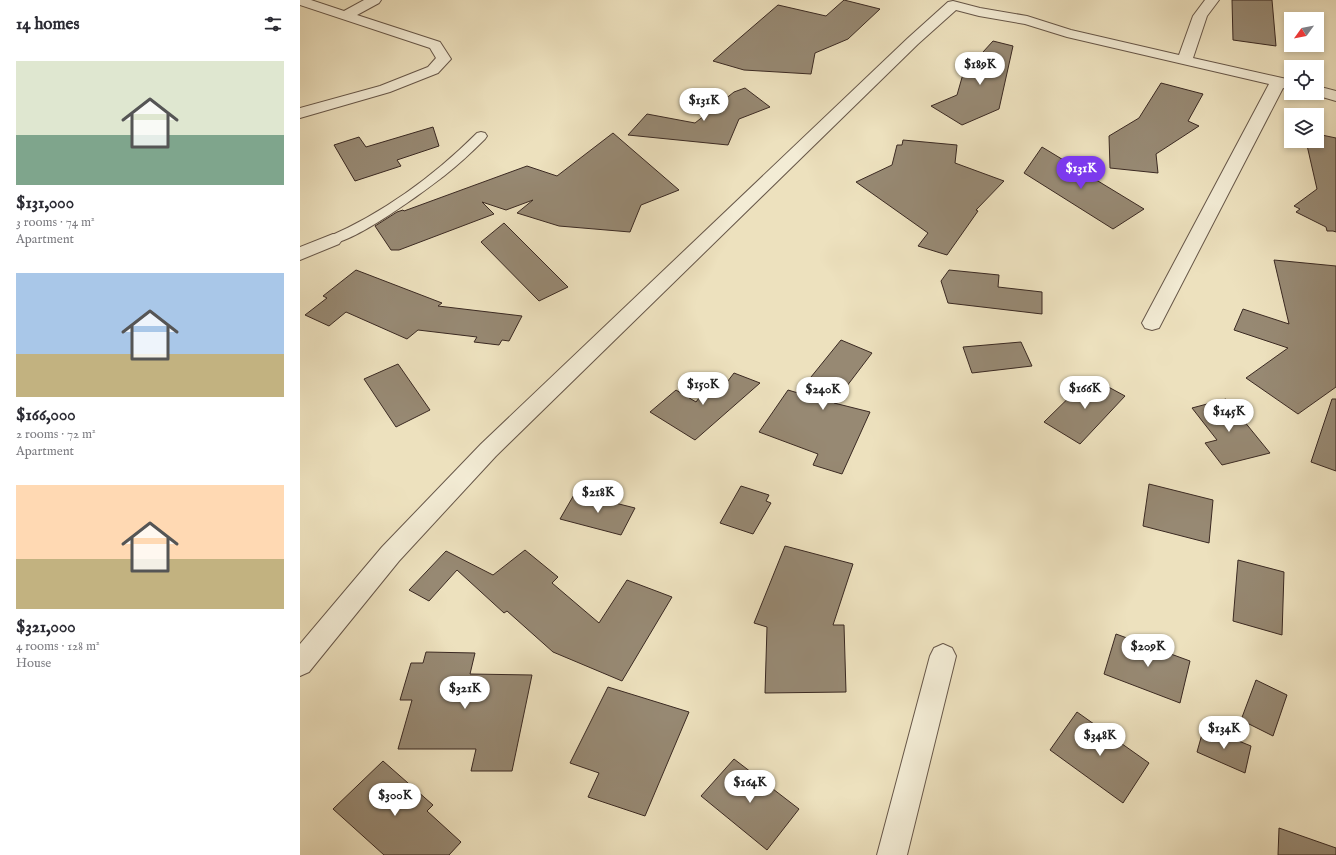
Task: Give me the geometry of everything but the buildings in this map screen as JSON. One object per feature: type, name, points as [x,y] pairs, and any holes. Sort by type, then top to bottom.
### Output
[{"type":"street","points":[[345,16],[374,0]]},
{"type":"street","points":[[1184,61],[1200,16],[1212,0]]},
{"type":"street","points":[[300,1],[435,45],[444,59],[433,70],[386,89],[300,113]]},
{"type":"street","points":[[300,664],[389,554],[502,434],[557,384],[913,41],[950,3],[979,12],[1027,20],[1067,33],[1284,84]]},
{"type":"street","points":[[1152,323],[1284,86]]},
{"type":"street","points":[[1324,93],[1336,96]]},
{"type":"street","points":[[300,254],[332,240]]},
{"type":"street","points":[[892,855],[942,656]]},
{"type":"lane","points":[[332,240],[356,230],[432,180],[462,156],[481,136]]}]
